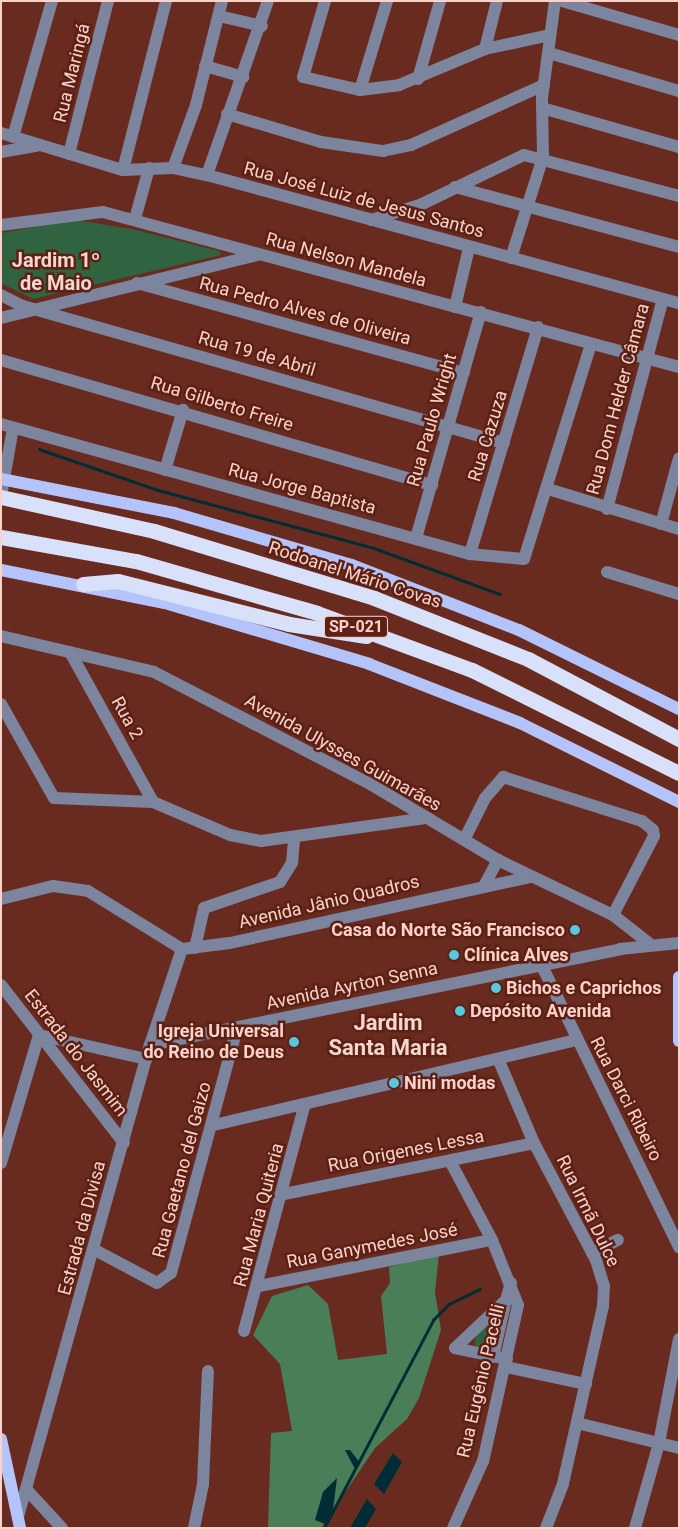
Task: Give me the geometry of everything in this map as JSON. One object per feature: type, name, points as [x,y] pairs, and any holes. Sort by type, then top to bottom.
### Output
[{"type":"highway","name":"Rodoanel Mário Covas","points":[[1,497],[154,532],[442,622],[536,663],[679,739]]},
{"type":"highway","name":"SP-021","points":[[8,538],[136,561],[386,638],[514,689],[679,773]]},
{"type":"highway","points":[[83,584],[118,581],[288,624],[386,638]]},
{"type":"main road","points":[[1,479],[53,488],[220,525],[377,574],[519,630],[679,709]]},
{"type":"main road","points":[[1,570],[83,584],[259,628],[411,680],[569,745],[679,802]]},
{"type":"main road","points":[[679,977],[679,1041]]},
{"type":"main road","points":[[1,1439],[19,1522]]},
{"type":"street","points":[[7,135],[52,1]]},
{"type":"street","name":"Rua Maringá","points":[[69,154],[108,1]]},
{"type":"street","points":[[123,170],[166,1]]},
{"type":"street","points":[[173,168],[205,66],[222,1]]},
{"type":"street","points":[[207,175],[227,114],[262,26],[268,1]]},
{"type":"street","points":[[325,1],[303,77],[360,90],[384,89],[418,79],[485,49],[550,35]]},
{"type":"street","points":[[360,90],[387,1]]},
{"type":"street","points":[[418,79],[440,1]]},
{"type":"street","points":[[485,49],[497,1]]},
{"type":"street","points":[[511,258],[543,157],[542,108],[555,1]]},
{"type":"street","points":[[562,1],[679,35]]},
{"type":"street","points":[[219,16],[262,26]]},
{"type":"street","points":[[549,53],[679,91]]},
{"type":"street","points":[[205,66],[243,77]]},
{"type":"street","points":[[227,114],[321,142],[383,151],[411,145],[544,84]]},
{"type":"street","points":[[542,108],[679,147]]},
{"type":"street","name":"Rua José Luiz de Jesus Santos","points":[[7,135],[123,170],[173,168],[207,175],[369,221],[679,304]]},
{"type":"street","points":[[1,152],[39,145]]},
{"type":"street","points":[[369,221],[455,188],[512,157],[543,157],[679,196]]},
{"type":"street","points":[[134,219],[149,168]]},
{"type":"street","points":[[455,188],[528,204],[679,247]]},
{"type":"street","name":"Rua Nelson Mandela","points":[[1,225],[84,212],[134,219],[260,255],[455,307],[481,312],[679,367]]},
{"type":"street","points":[[455,307],[469,248]]},
{"type":"street","points":[[1,318],[137,283],[260,255]]},
{"type":"street","name":"Rua Pedro Alves de Oliveira","points":[[137,283],[464,373]]},
{"type":"street","name":"Rua 19 de Abril","points":[[1,295],[36,309],[504,444]]},
{"type":"street","name":"Rua Dom Helder Câmara","points":[[608,508],[663,299]]},
{"type":"street","name":"Rua Paulo Wright","points":[[416,538],[449,429],[481,312]]},
{"type":"street","name":"Rua Cazuza","points":[[470,554],[538,328]]},
{"type":"street","points":[[591,344],[548,489],[679,529]]},
{"type":"street","name":"Rua Gilberto Freire","points":[[1,360],[183,410],[432,485]]},
{"type":"street","points":[[165,470],[183,410]]},
{"type":"street","points":[[1,497],[7,426]]},
{"type":"street","name":"Rua Jorge Baptista","points":[[7,426],[470,554],[524,559],[548,489]]},
{"type":"street","points":[[661,524],[679,458]]},
{"type":"street","points":[[607,572],[679,594]]},
{"type":"street","name":"Avenida Ulysses Guimarães","points":[[1,636],[154,672],[399,802],[530,877],[613,915],[650,944]]},
{"type":"street","name":"Rua 2","points":[[70,652],[153,802]]},
{"type":"street","points":[[1,704],[54,798],[153,802],[248,840],[294,839],[384,821],[427,818]]},
{"type":"street","points":[[464,840],[496,781],[510,777],[642,821],[653,830],[654,836],[613,915]]},
{"type":"street","points":[[384,821],[399,802]]},
{"type":"street","name":"Estrada da Divisa","points":[[19,1522],[146,1058],[204,908],[280,882],[292,863],[294,839]]},
{"type":"street","points":[[484,886],[498,860]]},
{"type":"street","name":"Avenida Jânio Quadros","points":[[188,948],[530,877]]},
{"type":"street","points":[[1,899],[53,886],[88,892],[188,948]]},
{"type":"street","name":"Avenida Ayrton Senna","points":[[150,1045],[237,1029],[650,944],[679,943]]},
{"type":"street","name":"Rua Darci Ribeiro","points":[[542,966],[679,1247]]},
{"type":"street","name":"Estrada do Jasmim","points":[[1,985],[124,1144]]},
{"type":"street","name":"Rua Gaetano del Gaizo","points":[[95,1250],[157,1283],[171,1273],[214,1125],[237,1029]]},
{"type":"street","points":[[1,1163],[39,1035],[146,1058]]},
{"type":"street","points":[[214,1125],[304,1107],[499,1061],[577,1040]]},
{"type":"street","name":"Rua Irmã Dulce","points":[[499,1061],[534,1143],[592,1253],[604,1286],[603,1306],[563,1484],[546,1528]]},
{"type":"street","name":"Rua Maria Quiteria","points":[[244,1331],[259,1286],[284,1194],[304,1107]]},
{"type":"street","name":"Rua Origenes Lessa","points":[[284,1194],[534,1143]]},
{"type":"street","name":"Rua Eugênio Pacelli","points":[[450,1161],[492,1240],[511,1282],[518,1305],[506,1363],[476,1481],[453,1528]]},
{"type":"street","name":"Rua Ganymedes José","points":[[259,1286],[492,1240]]},
{"type":"street","points":[[592,1253],[618,1240]]},
{"type":"street","points":[[492,1357],[511,1282]]},
{"type":"street","points":[[506,1300],[455,1348],[586,1384]]},
{"type":"street","points":[[636,1528],[659,1443],[679,1339]]},
{"type":"street","points":[[194,1528],[203,1484],[208,1371]]},
{"type":"street","points":[[577,1423],[679,1448]]},
{"type":"street","points":[[27,1490],[62,1528]]},
{"type":"green space","points":[[75,220],[132,229],[219,251],[221,255],[33,299],[1,283],[1,233]]},
{"type":"green space","points":[[439,1254],[435,1292],[441,1330],[419,1398],[407,1419],[375,1448],[321,1528],[268,1528],[271,1433],[292,1431],[280,1364],[253,1335],[272,1296],[308,1285],[328,1304],[338,1360],[387,1354],[381,1296],[390,1283],[389,1267]]},
{"type":"green space","points":[[494,1317],[490,1343],[482,1348],[474,1345],[477,1333]]},
{"type":"water","points":[[345,1450],[350,1450],[360,1463],[355,1469]]},
{"type":"water","points":[[393,1453],[402,1462],[384,1494],[374,1484]]},
{"type":"water","points":[[337,1478],[333,1510],[325,1524],[315,1520],[323,1492]]},
{"type":"water","points":[[367,1499],[376,1509],[365,1528],[350,1528]]},
{"type":"waterway","points":[[39,449],[158,490],[374,548],[500,594]]},
{"type":"waterway","points":[[324,1528],[433,1320],[449,1304],[480,1289]]},
{"type":"place","name":"Casa do Norte São Francisco","points":[[575,930]]},
{"type":"place","name":"Clínica Alves","points":[[454,955]]},
{"type":"place","name":"Bichos e Caprichos","points":[[496,988]]},
{"type":"place","name":"Depósito Avenida","points":[[460,1011]]},
{"type":"place","name":"Igreja Universal do Reino de Deus","points":[[294,1042]]},
{"type":"place","name":"Nini modas","points":[[394,1083]]},
{"type":"district","name":"Jardim 1º de Maio","points":[[56,272]]},
{"type":"district","name":"Jardim Santa Maria","points":[[388,1034]]}]
